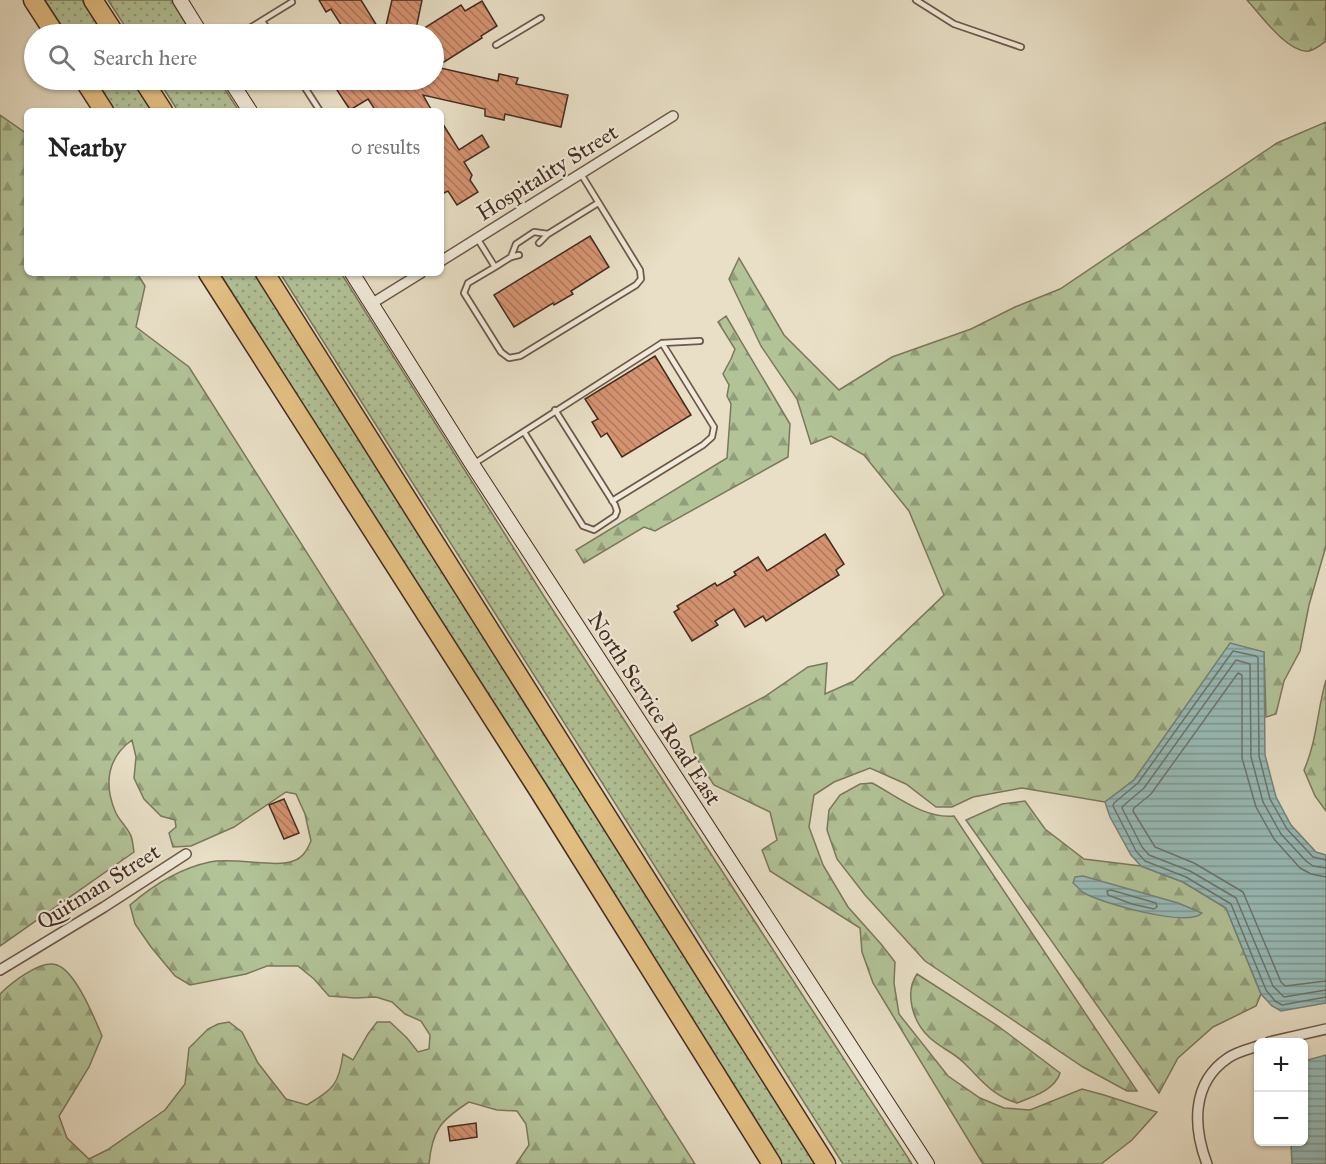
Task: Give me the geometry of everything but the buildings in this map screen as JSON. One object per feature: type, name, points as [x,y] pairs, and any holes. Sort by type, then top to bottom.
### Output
[{"type":"highway","points":[[33,0],[49,24]]},
{"type":"highway","points":[[93,0],[109,24]]},
{"type":"highway","points":[[90,90],[102,108]]},
{"type":"highway","points":[[149,90],[161,108]]},
{"type":"highway","points":[[210,276],[539,791],[772,1164]]},
{"type":"highway","points":[[267,276],[826,1164]]},
{"type":"street","points":[[180,0],[195,24]]},
{"type":"street","points":[[236,90],[248,108]]},
{"type":"street","name":"Hospitality Street","points":[[444,259],[673,116]]},
{"type":"street","name":"North Service Road East","points":[[354,276],[472,464],[927,1164]]},
{"type":"street","points":[[371,304],[417,276]]},
{"type":"street","name":"Quitman Street","points":[[0,970],[186,854]]},
{"type":"street","points":[[1287,1038],[1326,1029]]},
{"type":"street","points":[[1207,1164],[1202,1149],[1197,1106],[1208,1076],[1229,1057],[1254,1048]]},
{"type":"lane","points":[[916,0],[954,24],[1021,47]]},
{"type":"lane","points":[[257,24],[292,2]]},
{"type":"lane","points":[[496,45],[541,18]]},
{"type":"lane","points":[[306,90],[318,108]]},
{"type":"lane","points":[[519,255],[511,257],[468,283],[464,293],[501,352],[509,358],[520,356],[636,285],[640,279],[640,270],[580,174]]},
{"type":"lane","points":[[539,243],[548,234],[598,203]]},
{"type":"lane","points":[[511,257],[516,244],[534,232],[548,234]]},
{"type":"lane","points":[[477,238],[495,267]]},
{"type":"lane","points":[[472,464],[662,343],[700,341]]},
{"type":"lane","points":[[612,501],[703,445],[712,437],[714,427],[662,343]]},
{"type":"lane","points":[[524,432],[583,526],[594,530],[615,516],[617,511],[612,501],[555,410]]},
{"type":"green space","points":[[45,0],[82,0],[97,24],[61,24]]},
{"type":"green space","points":[[108,0],[171,0],[186,24],[124,24]]},
{"type":"green space","points":[[1247,0],[1326,0],[1326,41],[1309,51],[1292,46],[1275,32]]},
{"type":"green space","points":[[101,90],[138,90],[150,108],[113,108]]},
{"type":"green space","points":[[164,90],[225,90],[237,108],[176,108]]},
{"type":"green space","points":[[0,115],[24,132],[24,276],[139,276],[145,286],[136,327],[189,367],[695,1164],[516,1164],[529,1145],[526,1124],[517,1111],[497,1110],[469,1102],[451,1114],[440,1127],[430,1152],[429,1164],[0,1164],[0,994],[19,978],[43,965],[57,965],[71,976],[84,996],[102,1036],[89,1067],[59,1116],[67,1138],[89,1159],[107,1150],[165,1110],[185,1084],[189,1048],[208,1029],[218,1024],[229,1022],[242,1032],[258,1063],[286,1099],[307,1105],[329,1090],[337,1080],[343,1054],[353,1060],[377,1022],[390,1022],[418,1052],[429,1049],[430,1035],[421,1021],[405,1014],[392,1002],[376,997],[329,996],[298,966],[267,966],[246,974],[190,985],[175,976],[135,924],[130,905],[157,885],[178,873],[199,865],[219,861],[286,863],[302,856],[311,841],[305,814],[296,794],[286,792],[234,827],[191,846],[173,847],[169,833],[176,827],[175,820],[161,816],[144,799],[134,778],[136,757],[132,740],[117,755],[109,781],[115,811],[131,836],[134,852],[0,946]]},
{"type":"green space","points":[[1326,122],[1326,546],[1309,605],[1300,651],[1284,681],[1276,714],[1266,717],[1264,652],[1230,644],[1134,780],[1105,802],[1022,788],[973,797],[952,807],[936,807],[906,784],[870,768],[834,782],[814,795],[809,827],[823,865],[848,907],[895,962],[894,983],[899,1014],[948,1076],[980,1098],[1004,1108],[1030,1110],[1082,1089],[1157,1112],[1132,1140],[1101,1164],[983,1164],[873,983],[862,952],[860,928],[770,871],[762,850],[777,840],[770,812],[714,785],[695,756],[690,736],[764,697],[808,667],[827,663],[825,694],[854,681],[944,595],[909,511],[864,455],[831,436],[811,444],[797,399],[761,346],[729,279],[739,258],[784,335],[839,390],[892,357],[971,329],[1015,307],[1060,289],[1277,143]]},
{"type":"green space","points":[[219,276],[256,276],[816,1164],[779,1164]]},
{"type":"green space","points":[[282,276],[343,276],[545,598],[912,1164],[843,1164]]},
{"type":"green space","points":[[726,316],[790,424],[788,457],[655,531],[644,527],[584,563],[576,550],[727,458],[731,404],[727,396],[729,385],[723,374],[735,349],[718,322]]},
{"type":"green space","points":[[1326,680],[1326,811],[1315,796],[1304,770],[1312,748]]},
{"type":"green space","points":[[872,783],[921,810],[943,816],[954,816],[1137,1091],[1127,1091],[1083,1067],[925,961],[865,895],[837,859],[827,830],[829,810],[840,795],[860,784]]},
{"type":"green space","points":[[1025,801],[1045,829],[1084,859],[1141,866],[1183,882],[1226,908],[1261,994],[1256,1006],[1213,1027],[1178,1058],[1159,1093],[966,820],[1002,804]]},
{"type":"green space","points":[[917,974],[998,1026],[1060,1073],[1057,1079],[1042,1092],[1017,1103],[993,1091],[959,1058],[937,1044],[923,1031],[912,1007],[911,998],[913,982]]},
{"type":"water","points":[[1230,643],[1264,652],[1265,755],[1276,797],[1291,825],[1316,852],[1326,855],[1326,1003],[1281,1011],[1272,1006],[1261,994],[1226,908],[1183,882],[1141,866],[1131,855],[1110,817],[1105,802],[1134,780]]},
{"type":"water","points":[[1083,876],[1178,903],[1202,913],[1193,917],[1180,918],[1144,912],[1108,902],[1084,893],[1073,883],[1075,877]]},
{"type":"water","points":[[1326,1055],[1326,1164],[1292,1164],[1291,1146],[1308,1146],[1308,1060]]}]
